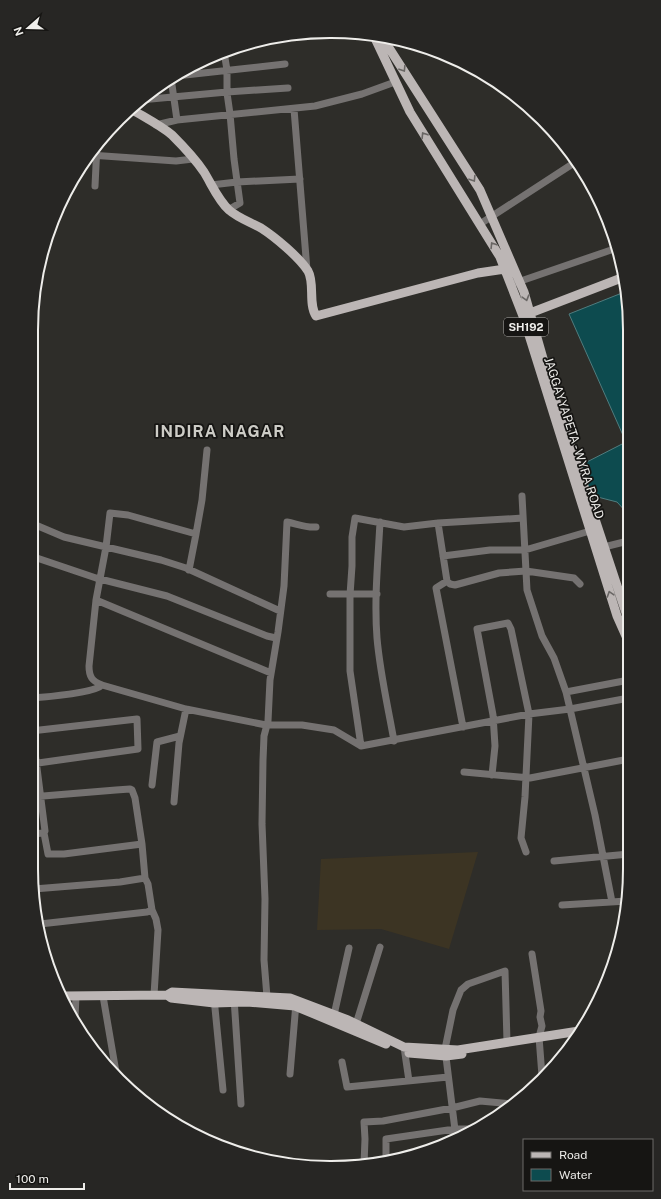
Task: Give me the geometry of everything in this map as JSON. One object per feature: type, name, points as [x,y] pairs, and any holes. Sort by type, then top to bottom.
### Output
[{"type":"main road","name":"JAGGAYYAPETA - WYRA ROAD","points":[[377,42],[410,112],[515,283],[526,315],[590,531],[600,548],[617,616],[623,630]]},
{"type":"main road","name":"SH192","points":[[387,44],[480,190],[492,217],[515,283]]},
{"type":"main road","points":[[136,112],[172,136],[203,172],[228,210],[234,215],[261,228],[278,241],[301,263],[307,270],[310,277],[314,314],[317,316],[478,273],[505,269]]},
{"type":"main road","points":[[526,315],[618,279]]},
{"type":"main road","name":"SH192","points":[[526,315],[550,383],[600,548],[623,609]]},
{"type":"main road","points":[[67,996],[167,995],[171,998],[290,998],[296,1003],[405,1050],[446,1052],[539,1040],[573,1033]]},
{"type":"main road","points":[[234,998],[247,1002],[296,1003],[334,1015],[356,1024],[405,1050]]},
{"type":"main road","points":[[446,1052],[507,1042],[570,1037]]},
{"type":"street","points":[[225,58],[227,70],[227,92],[240,203],[228,210]]},
{"type":"street","points":[[189,75],[285,64]]},
{"type":"street","points":[[156,125],[177,120],[315,106],[382,88],[395,82]]},
{"type":"street","points":[[172,84],[177,120]]},
{"type":"street","points":[[151,99],[288,88]]},
{"type":"street","points":[[294,109],[307,270]]},
{"type":"street","points":[[95,156],[176,161],[192,159]]},
{"type":"street","points":[[93,159],[95,186]]},
{"type":"street","points":[[480,224],[572,165]]},
{"type":"street","points":[[211,185],[237,182],[300,179]]},
{"type":"street","points":[[515,283],[611,250]]},
{"type":"street","points":[[189,570],[202,500],[207,450]]},
{"type":"street","points":[[522,496],[527,590],[542,636],[554,658],[566,692],[584,767],[612,902]]},
{"type":"street","points":[[196,534],[128,515],[110,513],[101,579],[96,600],[89,674],[92,679],[102,685],[186,709],[266,725],[302,725],[334,730],[361,746],[394,741],[529,714],[570,709],[623,699]]},
{"type":"street","points":[[361,746],[350,671],[350,595],[352,537],[355,518],[404,527],[523,518]]},
{"type":"street","points":[[267,997],[264,960],[262,824],[264,736],[271,673],[284,586],[287,522],[308,528],[316,527]]},
{"type":"street","points":[[380,522],[377,637],[394,741]]},
{"type":"street","points":[[438,524],[447,581],[450,584],[455,585],[499,573],[526,571],[574,578],[580,584]]},
{"type":"street","points":[[38,526],[64,537],[161,560],[189,570],[280,611]]},
{"type":"street","points":[[443,556],[490,550],[525,550],[590,531]]},
{"type":"street","points":[[600,548],[623,542]]},
{"type":"street","points":[[38,558],[101,579],[167,596],[267,636],[276,638]]},
{"type":"street","points":[[447,581],[436,588],[462,727]]},
{"type":"street","points":[[330,594],[377,594]]},
{"type":"street","points":[[96,600],[271,673]]},
{"type":"street","points":[[492,775],[495,746],[493,721],[478,629],[508,623],[511,629],[529,714],[521,838],[526,852]]},
{"type":"street","points":[[566,692],[623,681]]},
{"type":"street","points":[[38,697],[83,692],[100,688],[102,685]]},
{"type":"street","points":[[174,802],[180,736],[186,709]]},
{"type":"street","points":[[38,730],[137,719],[138,749],[38,763]]},
{"type":"street","points":[[152,785],[157,742],[180,736]]},
{"type":"street","points":[[464,772],[526,778],[623,760]]},
{"type":"street","points":[[38,782],[41,796],[44,833],[47,851],[50,855],[142,844]]},
{"type":"street","points":[[38,796],[132,790],[135,798],[146,878],[152,910],[156,919],[158,930],[154,995]]},
{"type":"street","points":[[38,833],[44,833]]},
{"type":"street","points":[[554,861],[623,854]]},
{"type":"street","points":[[39,889],[120,882],[146,878]]},
{"type":"street","points":[[562,905],[621,901]]},
{"type":"street","points":[[44,924],[87,920],[147,912],[152,910]]},
{"type":"street","points":[[356,1024],[380,947]]},
{"type":"street","points":[[334,1015],[349,948]]},
{"type":"street","points":[[532,954],[541,1011],[540,1017],[542,1026],[539,1040],[542,1070]]},
{"type":"street","points":[[455,1133],[446,1052],[453,1010],[461,990],[468,984],[505,971],[507,1042]]},
{"type":"street","points":[[75,1012],[76,996]]},
{"type":"street","points":[[103,996],[115,1065]]},
{"type":"street","points":[[234,998],[241,1104]]},
{"type":"street","points":[[214,999],[222,1090]]},
{"type":"street","points":[[290,1074],[296,1003]]},
{"type":"street","points":[[405,1050],[409,1081]]},
{"type":"street","points":[[342,1062],[347,1087],[448,1077]]},
{"type":"street","points":[[364,1159],[364,1122],[383,1121],[452,1108],[480,1101],[506,1103]]},
{"type":"street","points":[[386,1155],[386,1139],[464,1129]]},
{"type":"shaded area","points":[[478,852],[449,949],[381,929],[317,930],[321,859]]},
{"type":"water","points":[[620,294],[623,330],[623,435],[569,314]]},
{"type":"water","points":[[623,444],[623,509],[617,502],[586,494],[577,467]]},
{"type":"district","name":"INDIRA NAGAR","points":[[220,431]]}]
